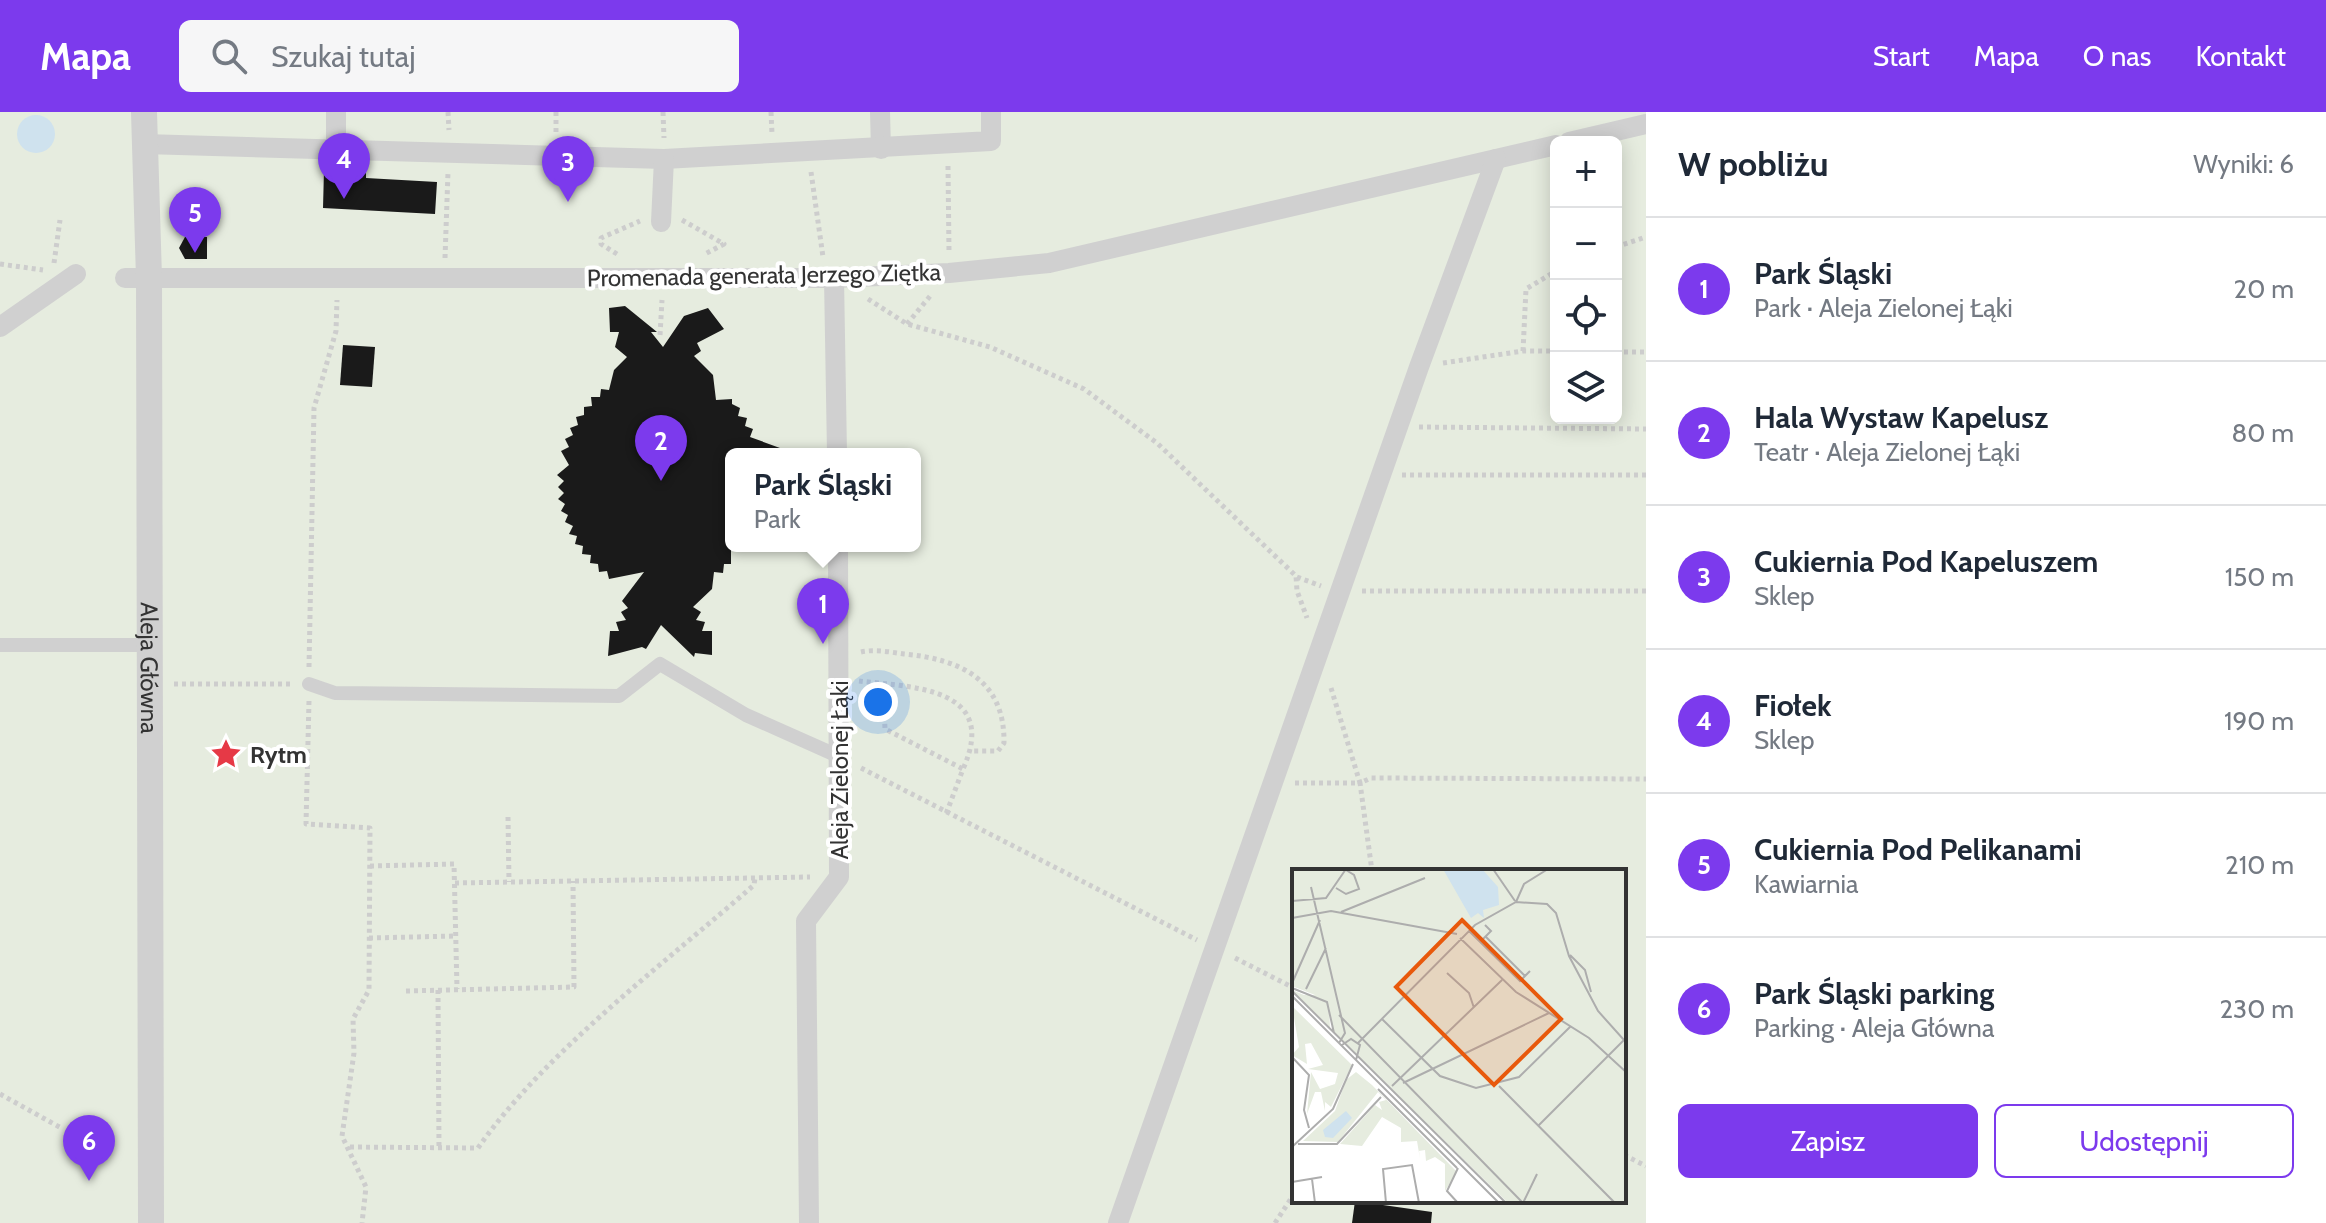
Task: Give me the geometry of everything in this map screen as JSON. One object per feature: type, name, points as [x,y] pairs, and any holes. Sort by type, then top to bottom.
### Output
[{"type":"street","name":"Aleja Główna","points":[[144,112],[144,144],[135,191],[149,645],[151,1223]]},
{"type":"street","points":[[336,112],[336,148]]},
{"type":"street","points":[[880,112],[881,149]]},
{"type":"street","points":[[144,144],[664,159],[991,141],[991,112]]},
{"type":"street","points":[[1595,136],[1646,124]]},
{"type":"street","name":"Promenada generała Jerzego Ziętka","points":[[137,278],[830,278],[949,273],[1049,263],[1550,146]]},
{"type":"street","points":[[662,217],[664,159]]},
{"type":"street","points":[[1118,1223],[1397,427],[1496,159]]},
{"type":"street","points":[[0,327],[76,274]]},
{"type":"street","points":[[830,278],[837,448]]},
{"type":"street","name":"Aleja Zielonej Łąki","points":[[809,1223],[806,921],[839,877],[838,756],[850,677],[839,552]]},
{"type":"lane","points":[[0,645],[149,645]]},
{"type":"lane","points":[[309,684],[335,693],[619,696],[660,664],[746,715],[838,756]]},
{"type":"path","points":[[444,279],[448,112]]},
{"type":"path","points":[[907,324],[949,273],[947,145]]},
{"type":"path","points":[[808,152],[830,278],[907,324],[990,347],[1084,389],[1157,443],[1296,576],[1342,591],[1646,591]]},
{"type":"path","points":[[662,217],[724,244],[661,276],[601,244],[601,238],[662,217]]},
{"type":"path","points":[[53,271],[60,220]]},
{"type":"path","points":[[1622,245],[1646,237]]},
{"type":"path","points":[[1523,351],[1526,289],[1550,275]]},
{"type":"path","points":[[660,335],[661,276]]},
{"type":"path","points":[[338,279],[336,331],[314,408],[306,824],[370,828],[369,990],[353,1019],[354,1053],[342,1136],[350,1147],[366,1187],[362,1223]]},
{"type":"path","points":[[1419,367],[1523,351],[1550,351]]},
{"type":"path","points":[[1622,352],[1646,352]]},
{"type":"path","points":[[1397,427],[1646,429]]},
{"type":"path","points":[[1381,475],[1646,475]]},
{"type":"path","points":[[1296,576],[1297,591],[1320,651],[1360,783],[1372,869]]},
{"type":"path","points":[[856,659],[863,650],[936,656],[968,670],[993,696],[1004,735],[998,751],[970,751]]},
{"type":"path","points":[[850,677],[883,684],[931,688],[950,698],[968,720],[970,751],[946,814]]},
{"type":"path","points":[[174,684],[309,684]]},
{"type":"path","points":[[883,684],[885,729],[963,769]]},
{"type":"path","points":[[838,756],[946,814],[1292,987]]},
{"type":"path","points":[[1274,783],[1360,783],[1371,778],[1646,779]]},
{"type":"path","points":[[508,817],[509,882]]},
{"type":"path","points":[[370,866],[454,864],[457,989]]},
{"type":"path","points":[[455,883],[839,877]]},
{"type":"path","points":[[350,1147],[478,1148],[509,1108],[546,1071],[754,885],[755,878]]},
{"type":"path","points":[[406,991],[574,987],[573,881]]},
{"type":"path","points":[[369,938],[456,936]]},
{"type":"path","points":[[438,990],[439,1147]]},
{"type":"path","points":[[0,1094],[63,1129]]},
{"type":"path","points":[[1626,1156],[1646,1166]]},
{"type":"path","points":[[1275,1223],[1292,1197]]},
{"type":"shaded area","points":[[0,112],[1646,112],[1646,1223],[0,1223]]},
{"type":"water","points":[[36,115],[50,120],[55,134],[50,148],[36,153],[22,148],[17,134],[22,120]]},
{"type":"building","points":[[324,170],[366,172],[366,178],[437,182],[435,214],[323,208]]},
{"type":"building","points":[[185,237],[207,237],[207,259],[185,259],[179,248]]},
{"type":"building","points":[[625,306],[657,332],[651,332],[663,347],[684,316],[708,308],[724,329],[697,343],[701,351],[694,356],[713,375],[716,400],[732,399],[732,404],[740,408],[738,416],[747,418],[745,426],[753,429],[750,437],[780,448],[725,448],[725,552],[731,552],[731,564],[724,564],[723,573],[714,572],[712,589],[693,607],[701,612],[696,620],[705,622],[702,631],[712,631],[712,655],[695,653],[694,657],[661,625],[646,649],[642,647],[608,656],[610,631],[619,631],[616,622],[626,620],[621,612],[628,608],[622,601],[644,572],[609,579],[607,571],[599,572],[598,564],[590,563],[591,555],[582,554],[583,546],[575,544],[577,536],[569,534],[573,526],[565,522],[568,515],[561,511],[565,504],[558,499],[564,493],[558,487],[564,481],[557,475],[569,465],[561,451],[569,447],[565,439],[573,435],[570,428],[578,425],[576,417],[584,415],[584,407],[592,406],[591,397],[600,397],[601,389],[609,390],[614,370],[627,357],[615,347],[619,332],[610,332],[609,308]]},
{"type":"building","points":[[343,345],[375,347],[372,387],[340,385]]},
{"type":"building","points":[[1355,1203],[1432,1212],[1431,1223],[1352,1223]]},
{"type":"place","name":"Fiołek","points":[[344,199]]},
{"type":"place","name":"Cukiernia Pod Kapeluszem","points":[[568,202]]},
{"type":"place","name":"Cukiernia Pod Pelikanami","points":[[195,253]]},
{"type":"place","name":"Hala Wystaw Kapelusz","points":[[661,481]]},
{"type":"place","name":"Park Śląski","points":[[823,644]]},
{"type":"place","name":"Rytm","points":[[226,754]]},
{"type":"place","name":"Park Śląski parking","points":[[89,1181]]}]
